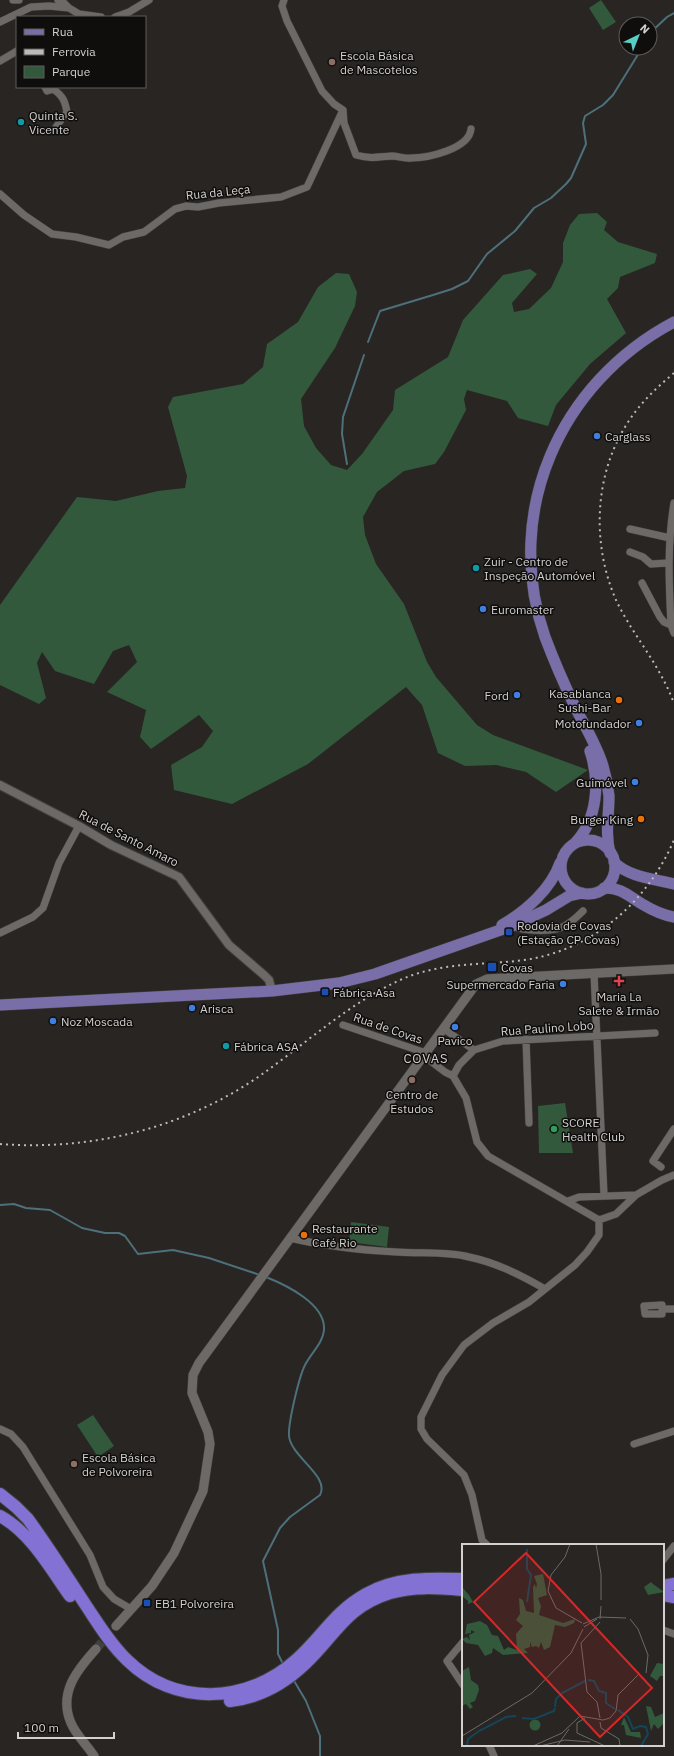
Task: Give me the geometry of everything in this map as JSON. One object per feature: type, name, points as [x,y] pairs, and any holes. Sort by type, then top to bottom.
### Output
[{"type":"highway","points":[[0,1488],[14,1499],[31,1516],[39,1535]]},
{"type":"highway","points":[[0,1494],[16,1507],[39,1535],[95,1619],[125,1659],[157,1682],[186,1692],[208,1695],[224,1694],[240,1691],[276,1676],[298,1659],[344,1608],[367,1593],[379,1588],[418,1579],[462,1579]]},
{"type":"highway","points":[[0,1502],[9,1508],[31,1534],[66,1590]]},
{"type":"highway","points":[[0,1516],[20,1531],[29,1541],[66,1590],[108,1651],[129,1672],[151,1687],[177,1697],[190,1700],[218,1702],[247,1698],[260,1694],[285,1681],[306,1664],[343,1621],[354,1612],[390,1593],[417,1588],[462,1590]]},
{"type":"highway","points":[[664,1586],[674,1584]]},
{"type":"highway","points":[[664,1595],[674,1597]]},
{"type":"main road","points":[[604,888],[613,877],[612,857],[606,830],[609,796],[606,776],[596,748],[576,709],[545,636],[537,611],[532,580],[530,534],[544,472],[555,445],[580,402],[606,371],[629,351],[653,333],[674,322]]},
{"type":"main road","points":[[576,709],[594,762],[596,786],[593,811],[585,830],[576,843]]},
{"type":"main road","points":[[474,939],[507,922],[532,903],[555,876],[569,847],[576,843],[591,840],[605,847],[612,857],[624,869],[633,873],[672,882]]},
{"type":"main road","points":[[561,861],[563,877],[567,885],[574,890],[590,894],[604,888],[618,889],[651,909],[674,917]]},
{"type":"main road","points":[[0,1005],[272,991],[339,983],[359,978],[512,926],[546,910],[569,896],[582,893]]},
{"type":"main road","points":[[116,1626],[152,1586],[174,1553],[203,1491],[210,1444],[208,1432],[192,1393],[193,1375],[208,1349],[476,984],[487,979],[674,969]]},
{"type":"main road","points":[[94,1756],[71,1723],[66,1702],[67,1692],[76,1672],[96,1649]]},
{"type":"street","points":[[13,0],[19,0]]},
{"type":"street","points":[[58,0],[62,1],[69,8],[79,14],[94,16]]},
{"type":"street","points":[[118,16],[129,12],[149,0]]},
{"type":"street","points":[[284,0],[282,6],[287,21],[322,91],[334,104],[343,110],[344,123],[356,155],[363,158],[393,156],[410,159],[430,156],[450,150],[461,144],[470,134],[471,129]]},
{"type":"street","points":[[0,22],[31,7],[49,6],[69,8]]},
{"type":"street","points":[[0,61],[16,53]]},
{"type":"street","points":[[46,88],[47,91],[54,89],[62,96],[65,102],[67,112],[56,127]]},
{"type":"street","name":"Rua da Leça","points":[[0,194],[24,215],[52,234],[76,237],[109,245],[123,237],[144,232],[175,209],[186,206],[198,207],[219,203],[281,197],[307,187],[343,110]]},
{"type":"street","points":[[674,503],[668,563],[671,626],[674,633]]},
{"type":"street","points":[[630,530],[670,538]]},
{"type":"street","points":[[630,552],[644,557],[651,564],[668,563]]},
{"type":"street","points":[[642,583],[660,617],[664,622],[671,626]]},
{"type":"street","name":"Rua de Santo Amaro","points":[[0,785],[79,826],[111,845],[179,877],[225,940],[239,955],[269,980],[272,991]]},
{"type":"street","points":[[0,933],[33,917],[43,908],[59,863],[79,826]]},
{"type":"street","points":[[512,926],[521,929],[561,928],[575,919],[583,911]]},
{"type":"street","points":[[594,973],[604,1195]]},
{"type":"street","name":"Rua de Covas","points":[[343,1025],[425,1055],[445,1072],[453,1076]]},
{"type":"street","points":[[444,1029],[474,1050]]},
{"type":"street","name":"Rua Paulino Lobo","points":[[453,1076],[459,1065],[474,1050],[502,1041],[655,1033]]},
{"type":"street","points":[[526,1039],[529,1123]]},
{"type":"street","points":[[453,1076],[466,1098],[477,1142],[488,1156],[599,1220]]},
{"type":"street","points":[[661,1167],[653,1161],[674,1129]]},
{"type":"street","points":[[599,1220],[616,1214],[636,1195],[674,1175]]},
{"type":"street","points":[[568,1201],[579,1197],[636,1195]]},
{"type":"street","points":[[486,1544],[482,1540],[472,1495],[464,1475],[427,1439],[421,1429],[421,1417],[442,1375],[464,1345],[493,1323],[529,1302],[575,1265],[587,1252],[599,1235],[599,1220]]},
{"type":"street","points":[[290,1238],[310,1242],[397,1252],[438,1252],[470,1257],[508,1270],[545,1288]]},
{"type":"street","points":[[662,1309],[674,1309]]},
{"type":"street","points":[[0,1429],[11,1434],[23,1447],[90,1554],[103,1587],[114,1599],[131,1610]]},
{"type":"street","points":[[634,1444],[674,1431]]},
{"type":"street","points":[[664,1559],[674,1546]]},
{"type":"street","points":[[664,1630],[674,1634]]},
{"type":"street","points":[[462,1643],[447,1661],[462,1684]]},
{"type":"street","points":[[489,1746],[494,1756]]},
{"type":"green space","points":[[601,0],[616,22],[603,30],[589,8]]},
{"type":"green space","points":[[597,213],[607,222],[604,230],[618,242],[657,254],[655,263],[620,277],[618,288],[607,299],[626,333],[590,364],[556,405],[548,426],[518,418],[507,401],[467,390],[464,399],[466,410],[444,452],[435,464],[404,471],[377,492],[363,517],[365,535],[376,564],[404,604],[427,662],[436,677],[477,725],[493,735],[588,770],[556,792],[526,772],[496,765],[465,766],[438,753],[422,705],[406,687],[308,764],[232,804],[174,790],[171,765],[202,747],[213,731],[199,715],[151,749],[140,737],[146,710],[107,692],[137,662],[129,645],[113,651],[94,684],[55,671],[42,652],[37,663],[46,698],[39,704],[0,685],[0,605],[77,497],[116,501],[158,491],[185,488],[187,476],[168,407],[173,397],[243,384],[263,367],[267,344],[298,322],[318,287],[336,273],[349,274],[357,292],[355,306],[335,348],[301,399],[304,426],[316,448],[331,465],[347,470],[362,454],[393,410],[395,390],[448,357],[463,320],[503,275],[530,269],[537,274],[512,303],[514,312],[529,309],[551,288],[563,262],[563,243],[570,225],[579,214]]},
{"type":"green space","name":"SCORE Health Club","points":[[565,1103],[573,1153],[539,1153],[538,1106]]},
{"type":"green space","points":[[351,1222],[389,1227],[387,1247],[349,1242]]},
{"type":"green space","points":[[93,1415],[114,1446],[98,1457],[77,1425]]},
{"type":"waterway","points":[[658,25],[674,13]]},
{"type":"waterway","points":[[368,342],[380,311],[452,289],[468,281],[487,254],[515,231],[534,208],[551,198],[566,184],[571,178],[586,144],[583,123],[585,116],[603,105],[613,95],[637,56]]},
{"type":"waterway","points":[[347,464],[342,434],[343,417],[364,355]]},
{"type":"waterway","points":[[0,1205],[14,1204],[26,1208],[50,1210],[82,1228],[105,1233],[119,1233],[125,1236],[138,1254],[173,1250],[209,1258],[260,1275]]},
{"type":"waterway","points":[[266,1277],[294,1290],[312,1304],[319,1312],[323,1321],[324,1330],[321,1339],[305,1365],[297,1389],[289,1430],[291,1444],[320,1481],[322,1488],[320,1495],[290,1517],[280,1528],[263,1561],[278,1630],[278,1654],[283,1664]]},
{"type":"waterway","points":[[293,1679],[306,1701],[320,1736],[320,1756]]},
{"type":"tunnel","points":[[96,1649],[116,1626]]},
{"type":"railway","points":[[674,373],[647,398],[625,427],[607,468],[602,490],[600,512],[600,535],[603,557],[608,579],[616,600],[627,621],[667,686],[674,703]]},
{"type":"railway","points":[[0,1144],[69,1144],[136,1132],[169,1122],[201,1109],[232,1093],[278,1063],[345,1012],[380,990],[398,981],[412,975],[441,968],[516,961],[542,956],[567,948],[590,937],[612,922],[631,905],[648,885],[662,864],[674,840]]},
{"type":"place","name":"Escola Básica de Mascotelos","points":[[332,62]]},
{"type":"place","name":"Quinta S. Vicente","points":[[21,122]]},
{"type":"place","name":"Carglass","points":[[597,436]]},
{"type":"place","name":"Zuir - Centro de Inspeção Automóvel","points":[[476,568]]},
{"type":"place","name":"Euromaster","points":[[483,609]]},
{"type":"place","name":"Ford","points":[[517,695]]},
{"type":"place","name":"Kasablanca Sushi-Bar","points":[[619,700]]},
{"type":"place","name":"Motofundador","points":[[639,723]]},
{"type":"place","name":"Guimóvel","points":[[635,782]]},
{"type":"place","name":"Burger King","points":[[641,819]]},
{"type":"place","name":"Rodovia de Covas (Estação CP Covas)","points":[[509,932]]},
{"type":"place","name":"Covas","points":[[492,967]]},
{"type":"place","name":"Maria La Salete & Irmão","points":[[619,981]]},
{"type":"place","name":"Supermercado Faria","points":[[563,984]]},
{"type":"place","name":"Fábrica Asa","points":[[325,992]]},
{"type":"place","name":"Arisca","points":[[192,1008]]},
{"type":"place","name":"Noz Moscada","points":[[53,1021]]},
{"type":"place","name":"Pavico","points":[[455,1027]]},
{"type":"place","name":"Fábrica ASA","points":[[226,1046]]},
{"type":"place","name":"Centro de Estudos","points":[[412,1080]]},
{"type":"place","name":"SCORE Health Club","points":[[554,1129]]},
{"type":"place","name":"Restaurante Café Rio","points":[[304,1235]]},
{"type":"place","name":"Escola Básica de Polvoreira","points":[[74,1464]]},
{"type":"place","name":"EB1 Polvoreira","points":[[147,1603]]},
{"type":"district","name":"COVAS","points":[[426,1058]]}]
